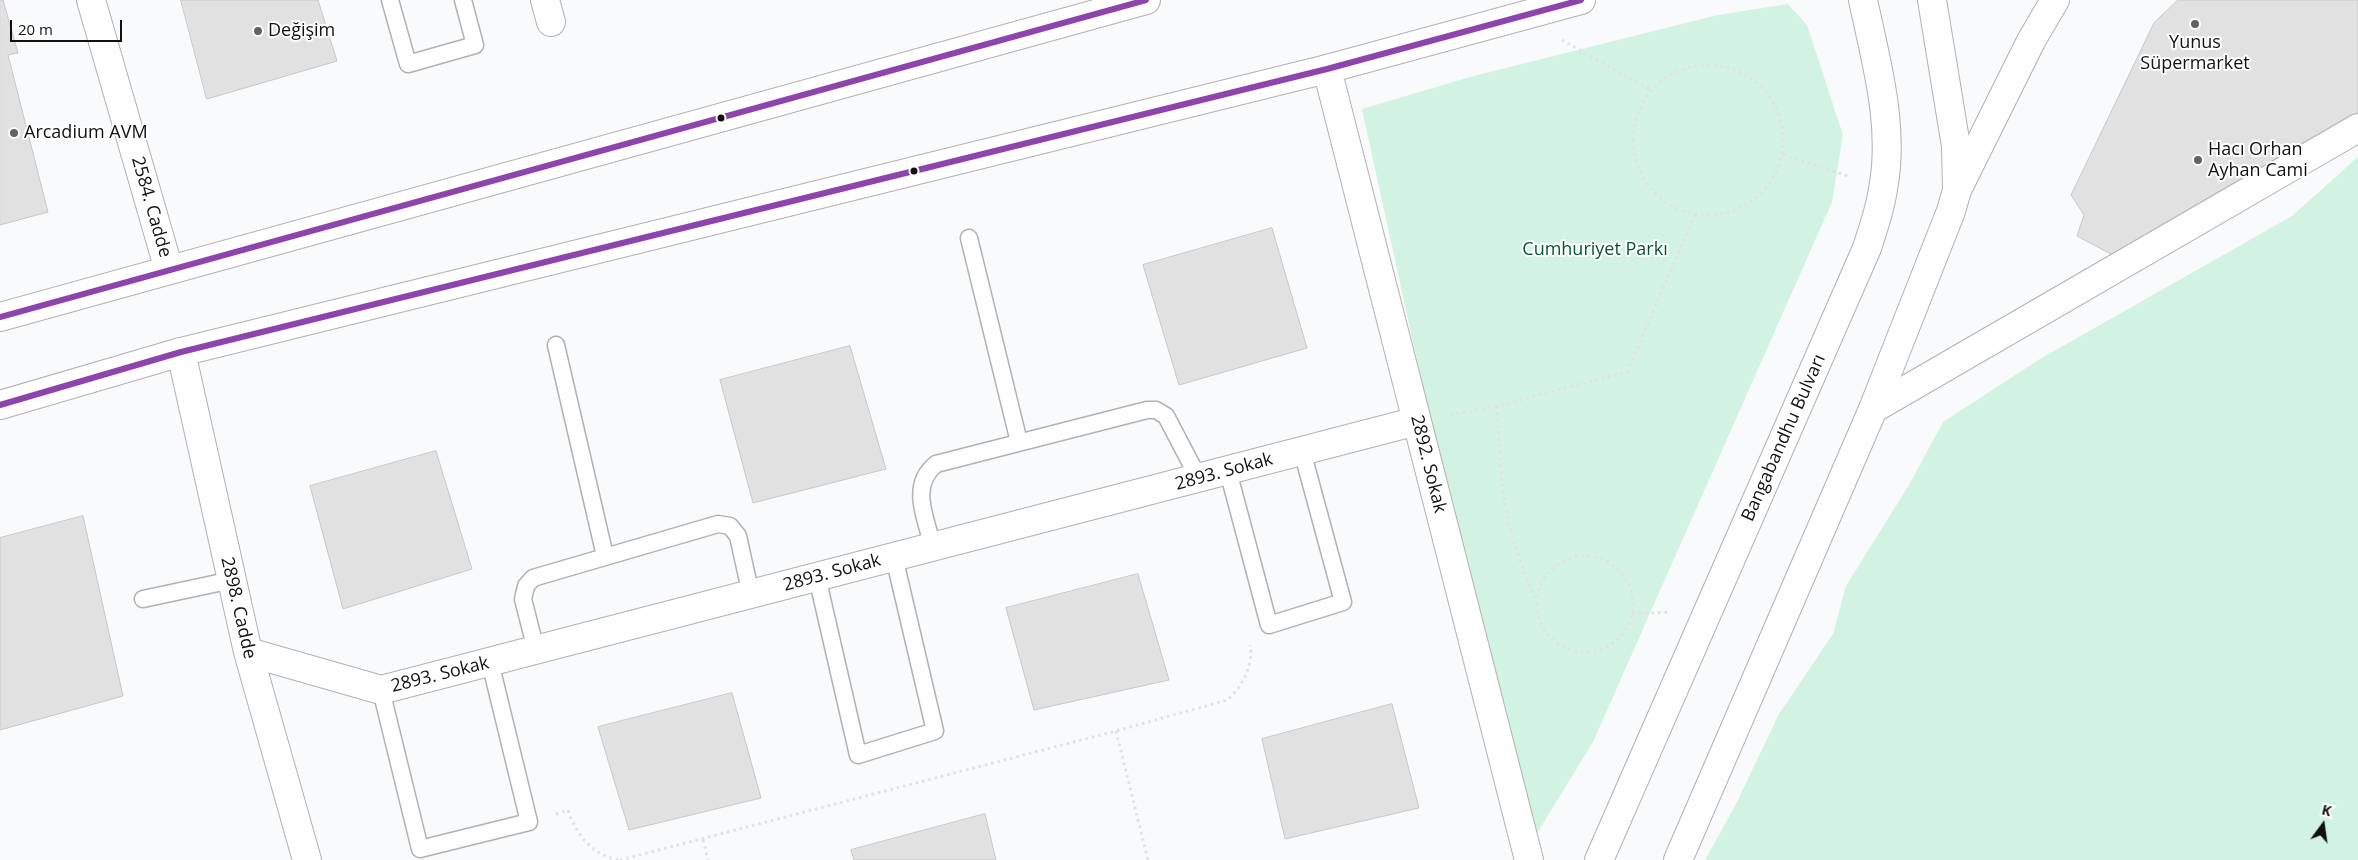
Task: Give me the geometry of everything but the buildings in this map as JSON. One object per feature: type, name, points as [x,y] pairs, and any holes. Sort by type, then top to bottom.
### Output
[{"type":"main road","name":"2584. Cadde","points":[[91,0],[169,270]]},
{"type":"main road","points":[[0,317],[1146,0]]},
{"type":"main road","points":[[0,405],[180,352],[1327,69],[1581,0]]},
{"type":"main road","name":"Bangabandhu Bulvarı","points":[[1600,860],[1867,248],[1884,188],[1887,130],[1884,102],[1863,0]]},
{"type":"main road","points":[[1932,0],[1956,146],[1957,190]]},
{"type":"main road","points":[[1678,860],[1873,409],[1951,212],[1957,190],[2031,41],[2054,0]]},
{"type":"main road","name":"2892. Sokak","points":[[1327,69],[1529,860]]},
{"type":"main road","points":[[1873,409],[2358,128]]},
{"type":"main road","name":"2898. Cadde","points":[[180,352],[248,652],[307,860]]},
{"type":"main road","name":"2893. Sokak","points":[[248,652],[381,690],[1418,422]]},
{"type":"lane","points":[[390,0],[408,64],[475,45],[463,0]]},
{"type":"lane","points":[[969,238],[1019,442]]},
{"type":"lane","points":[[556,345],[605,556]]},
{"type":"lane","points":[[934,547],[920,488],[928,470],[936,464],[1019,442],[1146,410],[1156,410],[1166,416],[1199,479]]},
{"type":"lane","points":[[1228,471],[1269,625],[1343,602],[1302,451]]},
{"type":"lane","points":[[536,650],[523,599],[526,586],[533,578],[605,556],[724,524],[730,526],[738,536],[751,594]]},
{"type":"lane","points":[[817,577],[858,755],[935,732],[894,557]]},
{"type":"lane","points":[[143,599],[232,580]]},
{"type":"lane","points":[[381,690],[420,849],[529,822],[490,662]]},
{"type":"path","points":[[1520,17],[1651,90]]},
{"type":"path","points":[[1718,65],[1742,72],[1762,86],[1776,106],[1784,130],[1783,155],[1775,177],[1761,195],[1742,208],[1719,215],[1695,215],[1674,207],[1655,194],[1641,175],[1634,154],[1633,131],[1639,109],[1651,90],[1670,74],[1694,66],[1718,65]]},
{"type":"path","points":[[1783,155],[1884,188]]},
{"type":"path","points":[[1418,422],[1497,406],[1627,372],[1695,215]]},
{"type":"path","points":[[1497,406],[1504,497],[1522,568],[1536,600],[1538,615],[1544,630],[1555,642],[1570,650],[1586,652],[1601,649],[1616,641],[1626,629],[1632,614],[1633,599],[1628,584],[1620,571],[1607,562],[1592,557],[1577,557],[1562,562],[1550,571],[1541,584],[1536,600]]},
{"type":"path","points":[[529,822],[568,810],[575,830],[581,838],[605,856],[620,860],[703,840],[1116,731],[1227,700],[1238,689],[1250,662],[1251,651],[1247,630],[1269,625]]},
{"type":"path","points":[[1116,731],[1148,860]]},
{"type":"path","points":[[703,840],[708,860]]},
{"type":"green space","name":"Cumhuriyet Parkı","points":[[1788,4],[1807,25],[1843,135],[1832,202],[1593,742],[1536,835],[1442,475],[1362,109],[1470,77],[1718,15]]},
{"type":"green space","points":[[2358,157],[2358,860],[1705,860],[1735,806],[1779,714],[1833,634],[1846,586],[1909,485],[1943,422],[2040,359],[2292,216]]},
{"type":"transit line","points":[[0,317],[1146,0]]},
{"type":"transit line","points":[[0,405],[181,352],[1327,69],[1581,0]]},
{"type":"place","name":"Yunus Süpermarket","points":[[2195,24]]},
{"type":"place","name":"Değişim","points":[[258,31]]},
{"type":"place","name":"Arcadium AVM","points":[[14,133]]},
{"type":"place","name":"Hacı Orhan Ayhan Cami","points":[[2198,160]]}]
